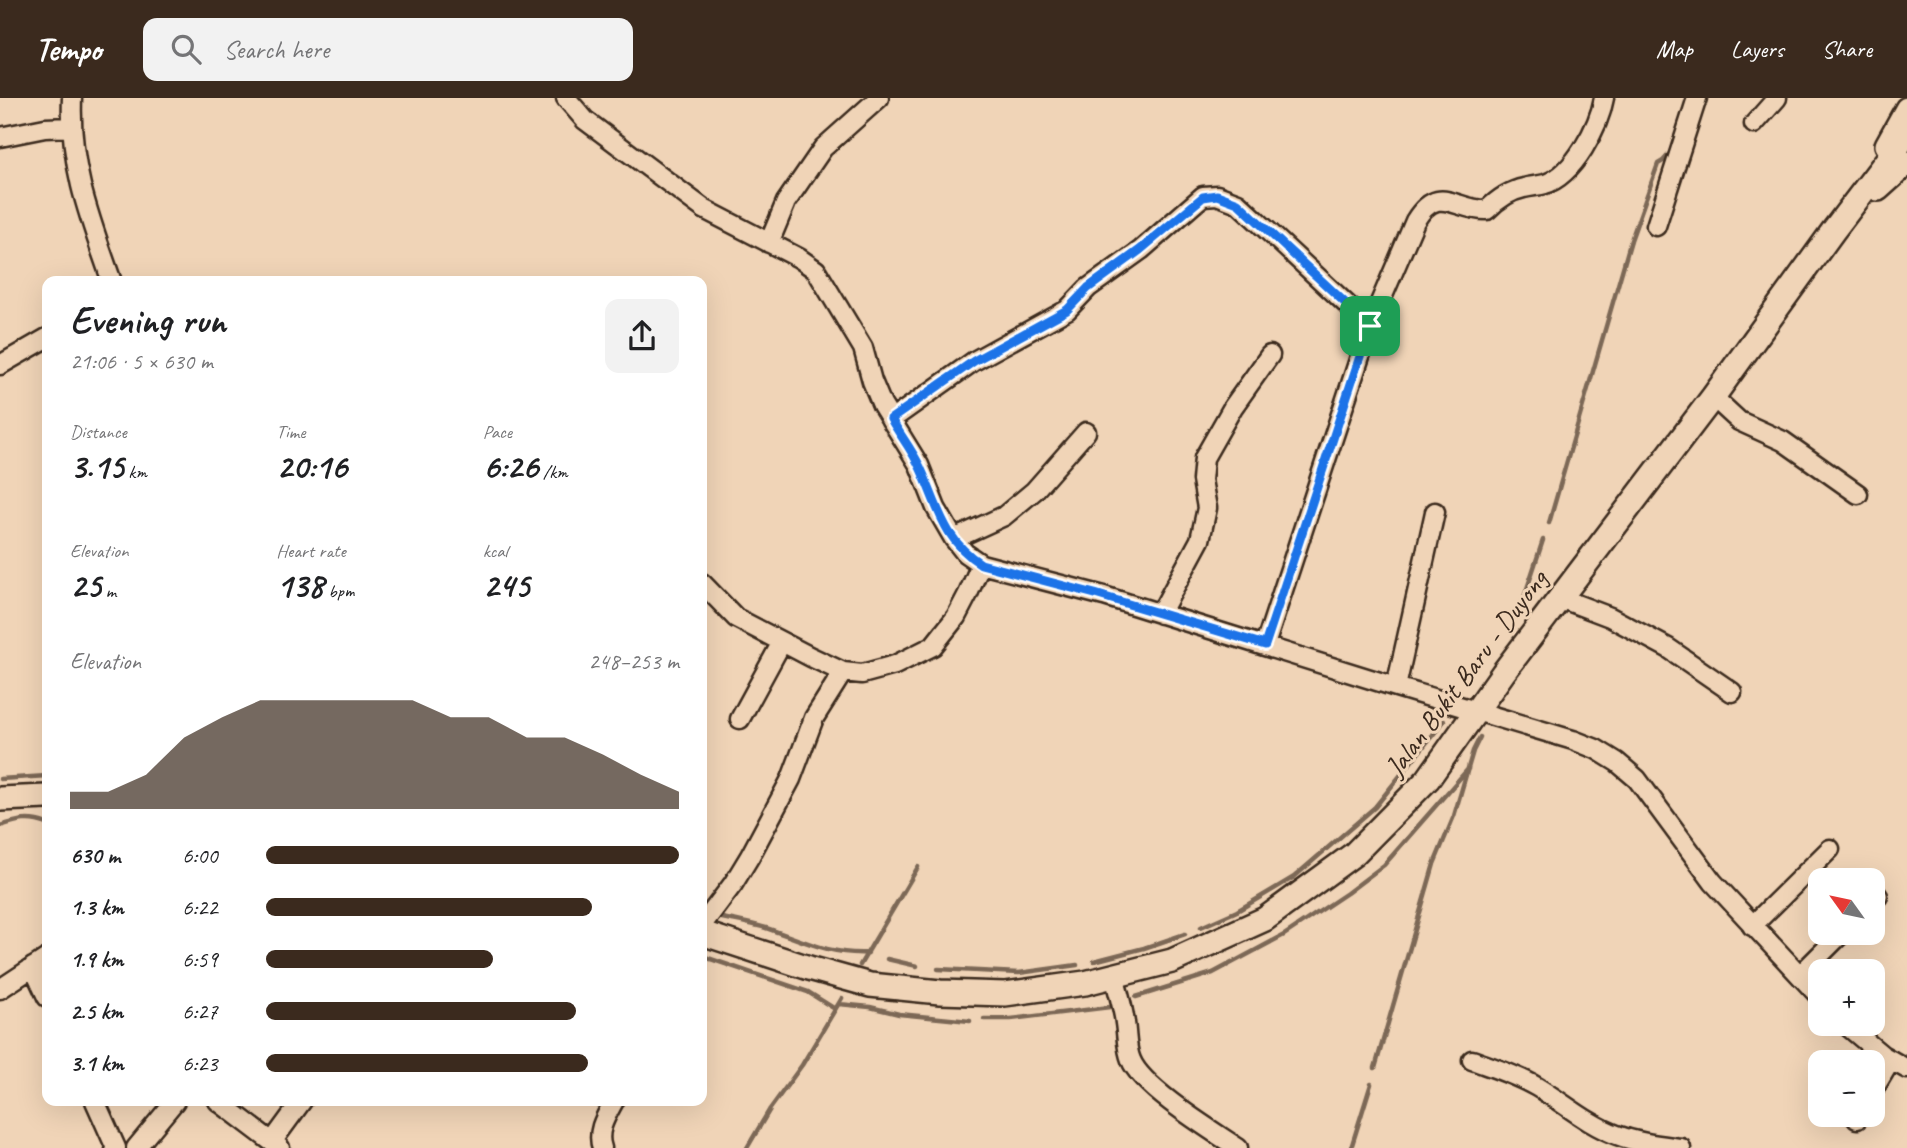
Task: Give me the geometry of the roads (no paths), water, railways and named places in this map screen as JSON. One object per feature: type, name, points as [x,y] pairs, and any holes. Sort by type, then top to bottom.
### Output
[{"type":"main road","points":[[1833,231],[1907,109]]},
{"type":"main road","name":"Jalan Bukit Baru - Duyong","points":[[707,935],[870,985],[940,992],[1005,994],[1085,983],[1172,961],[1265,919],[1354,854],[1428,779],[1503,673],[1713,397],[1907,134]]},
{"type":"main road","points":[[1833,231],[1907,163]]},
{"type":"main road","points":[[0,799],[42,797]]},
{"type":"street","points":[[72,98],[71,127],[79,183],[109,276]]},
{"type":"street","points":[[566,98],[585,120],[661,175],[683,195],[704,209],[799,258],[816,270],[863,348],[882,405],[919,464],[936,508],[965,554],[981,564],[1095,594],[1595,748],[1637,779],[1713,882],[1808,984]]},
{"type":"street","points":[[769,243],[786,202],[823,148],[879,98]]},
{"type":"street","points":[[1265,645],[1370,326],[1415,220],[1431,203],[1441,200],[1475,210],[1487,210],[1509,193],[1520,188],[1546,184],[1564,173],[1597,125],[1604,98]]},
{"type":"street","points":[[1656,226],[1698,98]]},
{"type":"street","points":[[1754,124],[1777,98]]},
{"type":"street","points":[[0,137],[46,128],[71,127]]},
{"type":"street","points":[[891,419],[974,361],[1067,310],[1088,288],[1140,250],[1203,197],[1217,195],[1238,203],[1370,326]]},
{"type":"street","points":[[0,365],[42,341]]},
{"type":"street","points":[[1160,614],[1200,540],[1208,508],[1202,480],[1204,458],[1233,407],[1270,355]]},
{"type":"street","points":[[1713,397],[1739,421],[1783,441],[1858,494]]},
{"type":"street","points":[[954,539],[1004,516],[1034,491],[1086,432]]},
{"type":"street","points":[[1396,687],[1435,512]]},
{"type":"street","points":[[707,590],[736,618],[843,672],[862,674],[906,661],[933,646],[956,617],[981,564]]},
{"type":"street","points":[[1560,598],[1610,617],[1656,642],[1732,692]]},
{"type":"street","points":[[740,719],[782,642]]},
{"type":"street","points":[[707,918],[750,856],[791,779],[814,718],[843,672]]},
{"type":"street","points":[[1752,926],[1830,849]]},
{"type":"street","points":[[1800,975],[1830,945]]},
{"type":"street","points":[[0,989],[40,963]]},
{"type":"street","points":[[1114,976],[1125,1023],[1129,1057],[1135,1069],[1164,1097],[1238,1148]]},
{"type":"street","points":[[1859,1036],[1907,1069]]},
{"type":"street","points":[[1472,1060],[1516,1076],[1576,1114],[1615,1134],[1639,1142],[1681,1148]]},
{"type":"street","points":[[1885,1070],[1891,1060]]},
{"type":"street","points":[[97,1106],[117,1148]]},
{"type":"street","points":[[136,1148],[171,1106]]},
{"type":"street","points":[[225,1106],[276,1145],[299,1106]]},
{"type":"street","points":[[602,1148],[599,1141],[600,1131],[612,1106]]},
{"type":"waterway","points":[[1549,523],[1631,240],[1658,164],[1671,152]]},
{"type":"waterway","points":[[1518,616],[1543,540]]},
{"type":"waterway","points":[[1201,927],[1237,911],[1294,877],[1375,807],[1444,721]]},
{"type":"waterway","points":[[1375,1068],[1434,864],[1454,816],[1473,751],[1480,737]]},
{"type":"waterway","points":[[1136,997],[1213,973],[1284,935],[1347,893],[1384,865],[1468,769]]},
{"type":"waterway","points":[[0,779],[42,776]]},
{"type":"waterway","points":[[0,826],[24,820],[42,823]]},
{"type":"waterway","points":[[860,965],[918,867]]},
{"type":"waterway","points":[[717,917],[760,926],[828,949],[868,953]]},
{"type":"waterway","points":[[1094,961],[1185,934]]},
{"type":"waterway","points":[[707,958],[808,992],[835,1009]]},
{"type":"waterway","points":[[887,959],[917,966]]},
{"type":"waterway","points":[[938,969],[1019,973],[1077,965]]},
{"type":"waterway","points":[[747,1148],[842,998]]},
{"type":"waterway","points":[[839,1004],[870,1007],[899,1014],[970,1021]]},
{"type":"waterway","points":[[984,1019],[1011,1019],[1110,1007]]},
{"type":"waterway","points":[[1351,1148],[1371,1084]]}]
